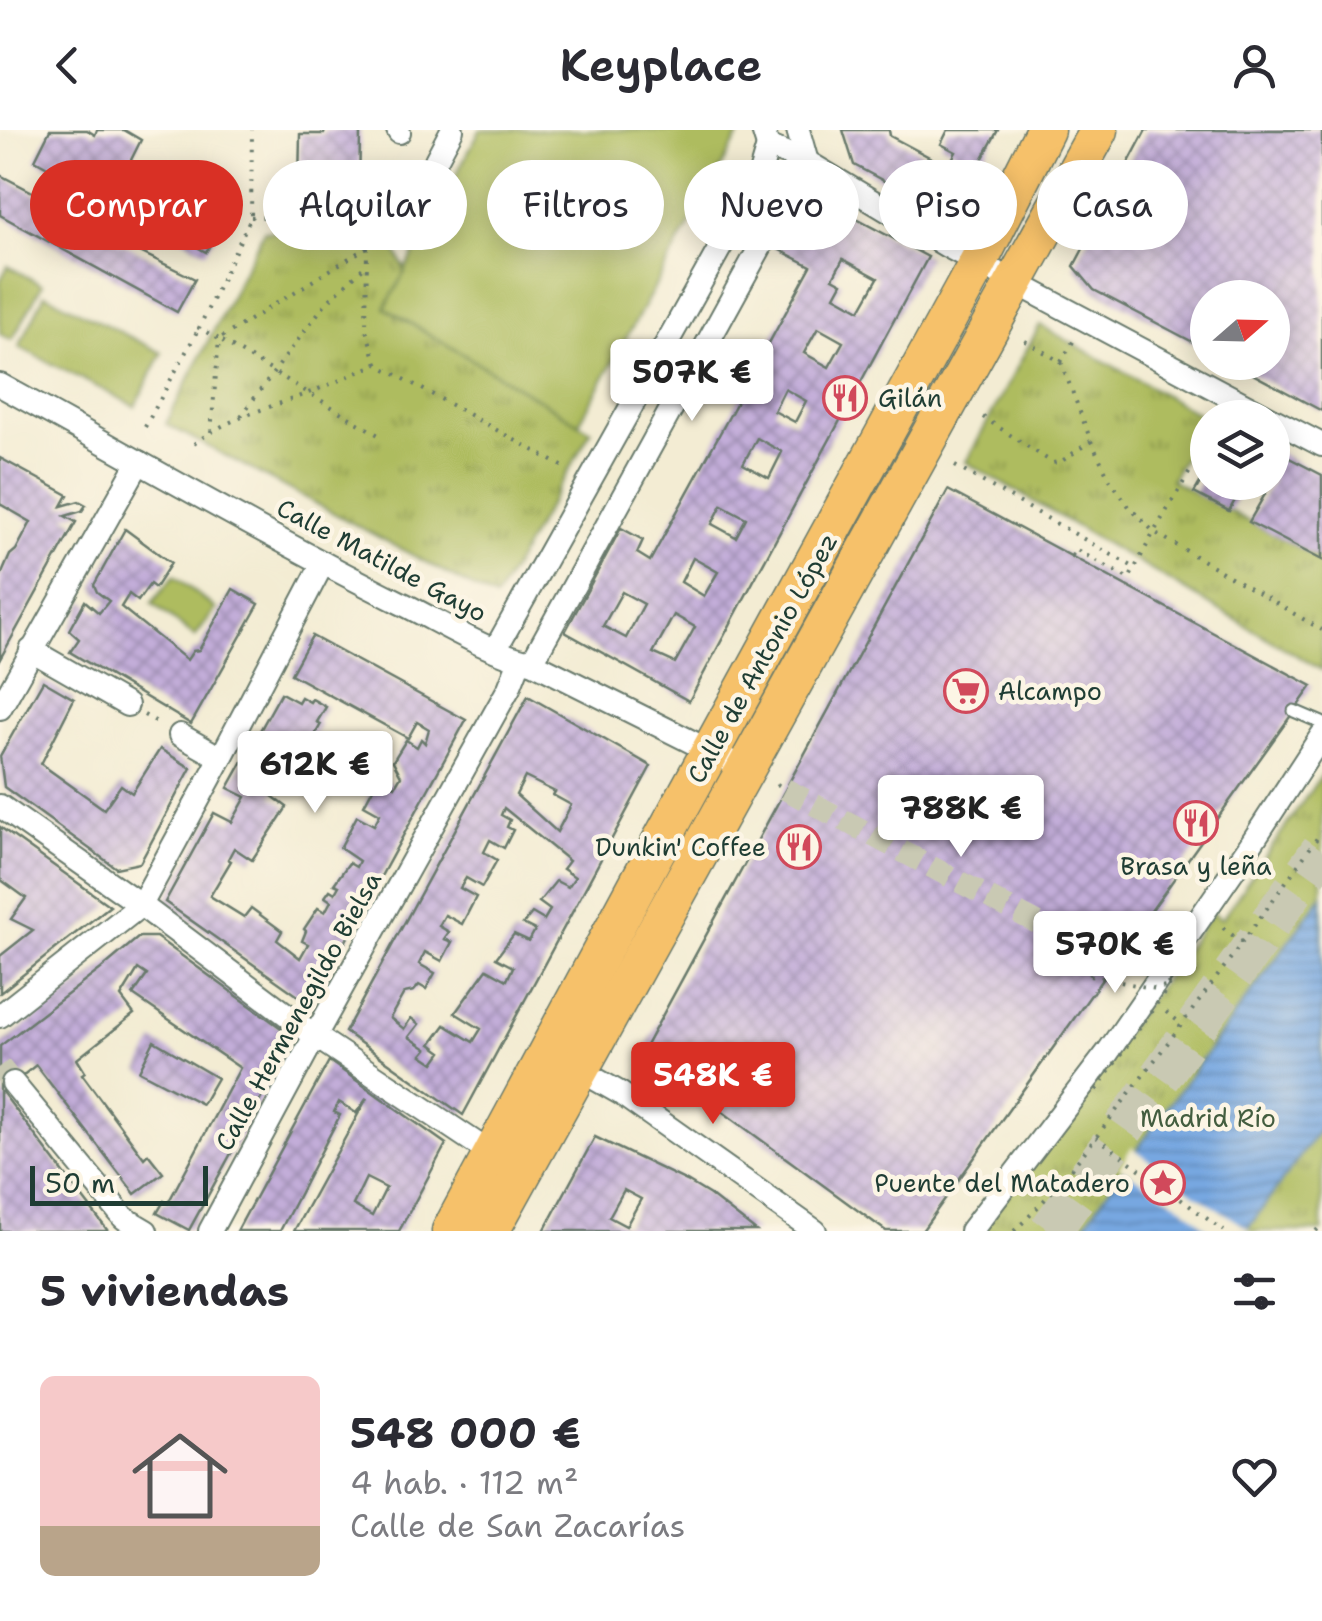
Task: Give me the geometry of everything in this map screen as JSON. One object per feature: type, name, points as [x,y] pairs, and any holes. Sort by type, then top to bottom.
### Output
[{"type":"main road","name":"Calle de Antonio López","points":[[490,1231],[564,1062],[711,752],[978,263],[1046,130]]},
{"type":"main road","name":"Calle de Antonio López","points":[[451,1231],[492,1154],[564,1062],[762,777],[1014,283],[1099,130]]},
{"type":"street","points":[[434,160],[452,130]]},
{"type":"street","points":[[798,130],[806,160]]},
{"type":"street","points":[[495,650],[758,180],[765,138],[804,160]]},
{"type":"street","points":[[859,193],[1014,283],[1237,400]]},
{"type":"street","name":"Calle Hermenegildo Bielsa","points":[[210,1231],[314,1036],[757,250]]},
{"type":"street","name":"Calle Matilde Gayo","points":[[0,385],[323,563],[762,777]]},
{"type":"street","points":[[1290,428],[1322,445]]},
{"type":"street","points":[[0,708],[139,462]]},
{"type":"street","points":[[0,1016],[141,905],[323,563]]},
{"type":"street","points":[[31,650],[127,704]]},
{"type":"street","points":[[180,735],[221,758]]},
{"type":"street","points":[[971,1231],[1108,1052],[1322,736]]},
{"type":"street","points":[[0,806],[141,905],[314,1036],[492,1154]]},
{"type":"street","points":[[564,1062],[620,1094],[815,1231]]},
{"type":"street","points":[[12,1084],[124,1218],[146,1231]]},
{"type":"lane","points":[[1294,711],[1322,722]]},
{"type":"path","points":[[145,426],[199,328],[252,217],[252,130]]},
{"type":"path","points":[[252,217],[263,217]]},
{"type":"path","points":[[219,339],[360,250]]},
{"type":"path","points":[[366,250],[366,330],[378,364],[573,472]]},
{"type":"path","points":[[240,418],[325,304],[365,266]]},
{"type":"path","points":[[199,328],[380,436]]},
{"type":"path","points":[[1061,362],[1075,338]]},
{"type":"path","points":[[211,432],[219,339]]},
{"type":"path","points":[[1025,341],[1061,362],[1109,478],[1130,508],[1154,532],[1322,630]]},
{"type":"path","points":[[194,444],[240,418],[378,364]]},
{"type":"path","points":[[983,416],[1054,462],[1062,461],[1091,440]]},
{"type":"path","points":[[955,466],[1136,568]]},
{"type":"path","points":[[1072,556],[1075,549],[1129,579],[1190,472]]},
{"type":"path","points":[[127,704],[180,735]]},
{"type":"path","points":[[762,777],[786,789]]},
{"type":"path","points":[[1014,1231],[1096,1137],[1243,944],[1322,832]]},
{"type":"path","points":[[1116,938],[1164,974],[1170,986],[1156,989],[1090,976],[1116,938]]},
{"type":"path","points":[[1096,1090],[1196,948]]},
{"type":"path","points":[[1096,1137],[1224,1231]]},
{"type":"path","points":[[1316,1231],[1322,1225]]},
{"type":"green space","points":[[480,130],[742,130],[725,160],[684,160],[684,234],[579,423],[385,308],[416,250],[467,250],[467,160],[464,160]]},
{"type":"green space","points":[[263,233],[263,250],[395,250],[406,270],[385,308],[591,431],[495,599],[166,424]]},
{"type":"green space","points":[[8,266],[42,285],[12,340],[0,334],[0,281]]},
{"type":"green space","points":[[45,294],[162,353],[135,406],[19,347]]},
{"type":"green space","points":[[1040,325],[1190,409],[1190,448],[1171,480],[1190,490],[1190,500],[1209,500],[1322,560],[1322,670],[966,462]]},
{"type":"green space","points":[[174,576],[216,609],[195,637],[152,603]]},
{"type":"green space","name":"Madrid Río","points":[[1322,774],[1322,1231],[981,1231],[1212,913],[1222,919]]},
{"type":"water","points":[[1322,896],[1322,1126],[1246,1231],[1080,1231],[1151,1129]]},
{"type":"pier","name":"Puente del Matadero","points":[[1132,1147],[1252,1231],[1210,1231],[1184,1207],[1119,1167]]},
{"type":"building","points":[[50,130],[87,130],[95,135],[97,130],[124,130],[141,140],[131,160],[35,160]]},
{"type":"building","points":[[325,130],[360,130],[360,160],[299,160],[300,134],[324,134]]},
{"type":"building","points":[[843,130],[889,130],[890,136],[933,159],[879,160],[879,178],[859,168],[859,160],[852,160]]},
{"type":"building","points":[[948,130],[998,130],[982,160],[952,160],[956,152],[941,144]]},
{"type":"building","points":[[1146,130],[1322,130],[1322,411],[1264,380],[1290,380],[1290,280],[1190,280],[1190,341],[1094,290],[1074,266],[1082,250],[1188,250],[1188,160],[1130,160]]},
{"type":"building","points":[[0,175],[30,191],[30,231],[0,215]]},
{"type":"building","points":[[859,220],[879,231],[879,250],[915,250],[928,257],[689,701],[565,632],[621,528],[643,540],[637,553],[650,561],[811,266],[780,250],[859,250]],"holes":[[[843,259],[878,278],[860,310],[835,296],[842,283],[833,278]],[[818,328],[843,342],[829,367],[804,353]],[[785,389],[806,401],[795,422],[774,411]],[[757,438],[782,452],[769,478],[743,464]],[[722,505],[746,518],[736,537],[712,524]],[[693,558],[718,572],[704,596],[681,582]],[[622,592],[644,604],[626,638],[603,626]],[[674,615],[695,627],[675,663],[653,653]]]},
{"type":"building","points":[[64,250],[136,250],[195,279],[177,312]]},
{"type":"building","points":[[0,458],[68,495],[62,506],[79,501],[86,505],[82,511],[65,516],[76,522],[0,659],[0,578],[31,522],[0,504]]},
{"type":"building","points":[[1290,458],[1322,475],[1322,560],[1249,522],[1262,500],[1290,500]]},
{"type":"building","points":[[948,490],[1312,686],[922,1231],[886,1231],[642,1053]]},
{"type":"building","points":[[1208,500],[1235,500],[1229,511]]},
{"type":"building","points":[[125,529],[171,563],[155,588],[150,584],[138,601],[129,594],[121,607],[187,660],[193,651],[199,650],[233,589],[259,604],[191,724],[70,652],[79,639],[69,630],[85,601],[99,613],[109,601],[94,585]]},
{"type":"building","points":[[312,636],[466,720],[311,1005],[165,902],[214,813],[232,822],[246,797],[228,788],[281,693],[298,702],[301,697],[310,702],[312,699],[326,707],[317,722],[321,724],[311,742],[295,733],[291,739],[288,745],[304,754],[289,782],[273,773],[269,779],[278,786],[272,796],[287,807],[252,860],[234,848],[228,859],[231,861],[210,896],[244,917],[251,908],[282,931],[277,940],[300,958],[308,944],[302,941],[304,929],[318,908],[325,912],[331,901],[325,897],[330,890],[335,893],[339,886],[334,884],[349,863],[356,867],[359,861],[340,848],[357,816],[374,825],[380,814],[364,805],[379,777],[395,786],[401,776],[393,761],[406,740],[417,747],[421,739],[425,743],[429,729],[417,722],[408,738],[291,674]]},
{"type":"building","points":[[43,681],[74,699],[41,764],[104,809],[121,785],[132,793],[160,749],[191,768],[140,863],[116,868],[4,787],[0,756]]},
{"type":"building","points":[[528,696],[651,766],[463,1115],[345,1032]],"holes":[[[525,777],[571,805],[557,832],[516,795]],[[504,808],[569,861],[563,869],[575,877],[568,887],[556,881],[539,902],[550,910],[544,920],[532,913],[523,924],[535,930],[529,941],[514,934],[496,958],[513,967],[507,980],[487,969],[455,1013],[481,1029],[473,1042],[445,1025],[431,1044],[442,1052],[434,1063],[422,1055],[427,1049],[409,1037],[419,1024],[411,1018],[404,1029],[390,1018],[404,993],[419,985],[426,989],[435,973],[419,964],[425,952],[442,961],[452,942],[444,939],[449,932],[439,926],[445,915],[462,924],[476,897],[460,888],[466,878],[482,887],[497,860],[484,852],[490,840],[504,848],[513,830],[507,827],[510,820],[501,815]]]},
{"type":"building","points":[[0,827],[110,906],[0,993],[0,956],[33,930],[11,919],[26,898],[0,879]]},
{"type":"building","points":[[139,937],[156,937],[292,1036],[189,1230],[157,1213],[164,1201],[168,1203],[240,1068],[133,995],[147,975],[138,969],[121,997],[134,1014],[77,1059],[85,1072],[82,1074],[144,1158],[148,1154],[163,1173],[135,1194],[36,1065],[2,1092],[108,1231],[0,1231],[0,1046]]},
{"type":"building","points":[[154,1041],[217,1078],[202,1104],[139,1071]]},
{"type":"building","points":[[329,1061],[446,1144],[399,1231],[294,1231],[367,1098],[356,1113],[339,1102],[334,1112],[340,1115],[280,1231],[237,1231]],"holes":[[[366,1178],[386,1188],[372,1216],[353,1205]]]},
{"type":"building","points":[[595,1137],[687,1181],[756,1231],[544,1231]],"holes":[[[624,1190],[641,1199],[626,1226],[609,1217]]]},
{"type":"tunnel","points":[[785,789],[1103,958]]},
{"type":"tunnel","points":[[1050,1231],[1322,850]]},
{"type":"tunnel","points":[[0,1067],[13,1083]]},
{"type":"place","name":"Gilán","points":[[845,398]]},
{"type":"place","name":"Alcampo","points":[[966,691]]},
{"type":"place","name":"Brasa y leña","points":[[1196,823]]},
{"type":"place","name":"Dunkin' Coffee","points":[[799,847]]},
{"type":"place","name":"Puente del Matadero","points":[[1163,1183]]}]
